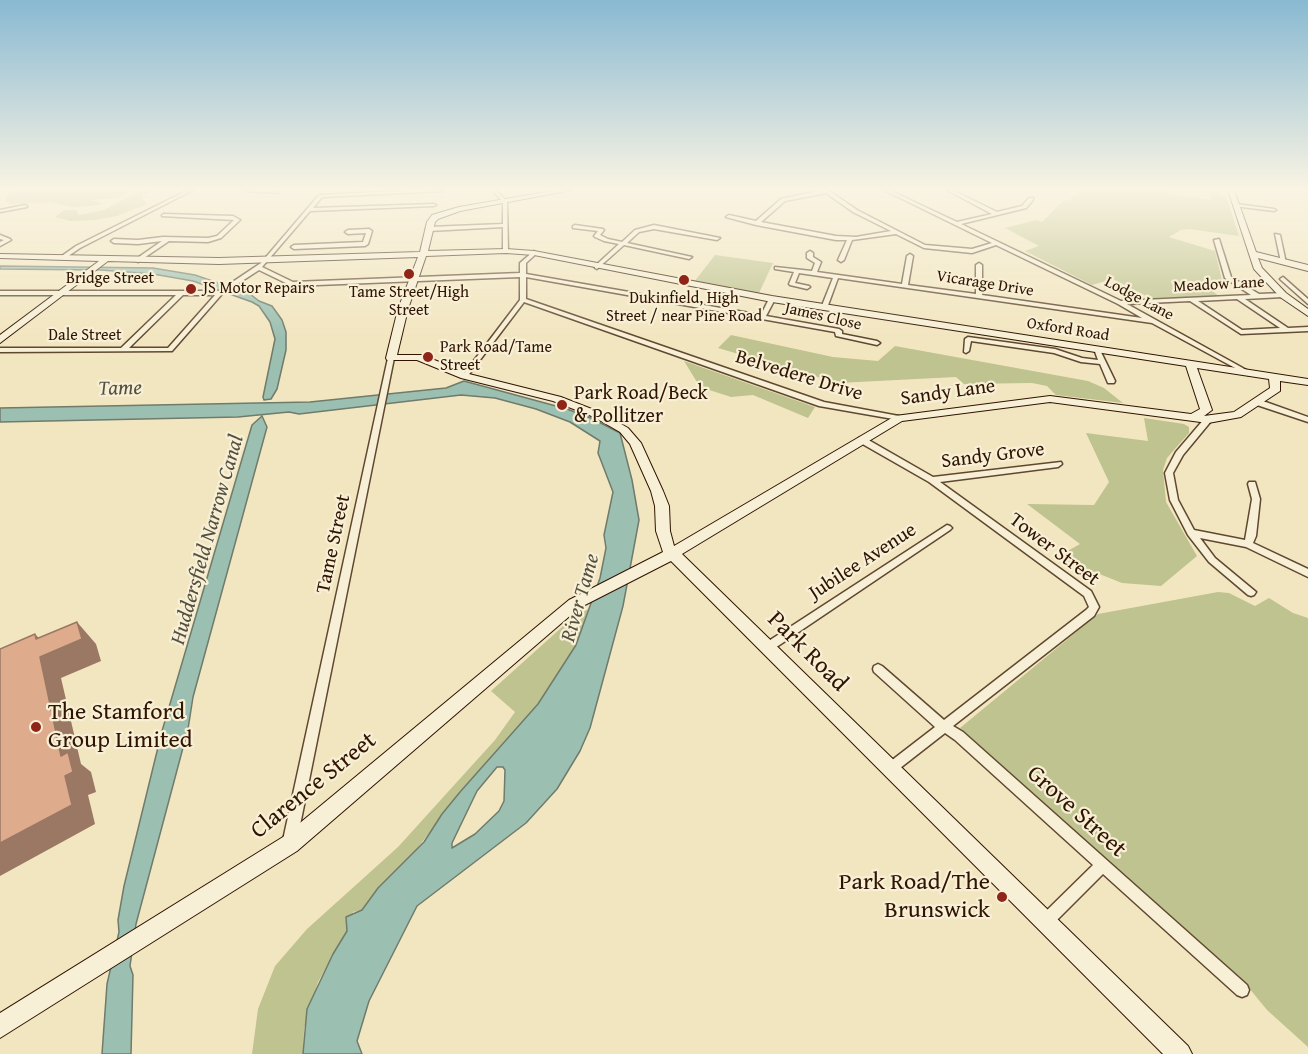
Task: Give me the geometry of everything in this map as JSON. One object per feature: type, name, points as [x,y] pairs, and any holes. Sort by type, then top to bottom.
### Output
[{"type":"main road","name":"Tame Street","points":[[391,358],[427,239]]},
{"type":"main road","points":[[1248,239],[1258,269],[1283,295],[1308,313]]},
{"type":"main road","name":"Oxford Road","points":[[0,256],[105,260],[266,260],[506,251],[534,253],[597,267],[824,308],[1308,382]]},
{"type":"main road","points":[[1253,254],[1308,268]]},
{"type":"main road","points":[[0,340],[105,260]]},
{"type":"main road","name":"Park Road","points":[[391,358],[418,357],[465,376],[557,399],[598,415],[624,429],[635,443],[657,491],[662,506],[665,543],[672,554],[1180,1054]]},
{"type":"main road","points":[[1190,363],[1206,410],[1194,418]]},
{"type":"main road","name":"Sandy Lane","points":[[646,569],[899,418],[1050,399],[1208,420],[1237,415],[1257,402],[1276,389],[1274,377]]},
{"type":"main road","points":[[1203,400],[1214,408],[1237,415]]},
{"type":"main road","name":"Clarence Street","points":[[0,1026],[158,929],[290,844],[574,604],[646,569]]},
{"type":"street","points":[[62,258],[98,239]]},
{"type":"street","points":[[114,241],[169,239]]},
{"type":"street","points":[[142,260],[171,239]]},
{"type":"street","points":[[178,239],[211,239]]},
{"type":"street","points":[[220,293],[258,267],[284,239]]},
{"type":"street","points":[[358,256],[366,239]]},
{"type":"street","points":[[506,239],[506,251]]},
{"type":"street","points":[[607,239],[689,257]]},
{"type":"street","points":[[597,267],[626,239]]},
{"type":"street","points":[[842,260],[850,239]]},
{"type":"street","points":[[910,239],[924,246],[972,250],[998,243]]},
{"type":"street","name":"Lodge Lane","points":[[990,239],[1120,303],[1248,373]]},
{"type":"street","points":[[1278,239],[1284,262]]},
{"type":"street","points":[[1217,240],[1228,278],[1257,296]]},
{"type":"street","points":[[294,247],[364,244]]},
{"type":"street","points":[[465,376],[523,300],[523,263],[534,253]]},
{"type":"street","points":[[810,253],[810,258],[818,262],[814,273]]},
{"type":"street","points":[[905,286],[910,256]]},
{"type":"street","points":[[979,265],[979,296]]},
{"type":"street","name":"James Close","points":[[258,267],[292,284],[522,275],[839,331],[838,335],[877,343]]},
{"type":"street","name":"Vicarage Drive","points":[[777,268],[1154,322]]},
{"type":"street","points":[[797,271],[792,285],[807,287]]},
{"type":"street","points":[[824,308],[836,276]]},
{"type":"street","points":[[1282,279],[1308,302]]},
{"type":"street","points":[[123,350],[182,292]]},
{"type":"street","name":"Bridge Street","points":[[0,293],[220,293]]},
{"type":"street","name":"Dale Street","points":[[0,350],[170,350],[220,293]]},
{"type":"street","name":"Meadow Lane","points":[[1120,303],[1283,295]]},
{"type":"street","points":[[1238,297],[1287,330]]},
{"type":"street","points":[[763,318],[772,299]]},
{"type":"street","points":[[1191,299],[1241,332],[1308,329]]},
{"type":"street","name":"Belvedere Drive","points":[[523,300],[822,404],[899,418]]},
{"type":"street","points":[[966,351],[968,339],[1055,351],[1081,360],[1101,362]]},
{"type":"street","points":[[1097,349],[1111,381]]},
{"type":"street","name":"Tame Street","points":[[290,844],[391,358]]},
{"type":"street","points":[[1257,402],[1308,420]]},
{"type":"street","points":[[1208,420],[1179,454],[1169,473],[1174,500],[1191,533],[1212,561],[1251,592]]},
{"type":"street","name":"Tower Street","points":[[862,440],[932,480],[1088,594],[1094,607],[1090,613],[891,768]]},
{"type":"street","name":"Sandy Grove","points":[[932,480],[1058,464]]},
{"type":"street","points":[[1248,544],[1256,499],[1252,484]]},
{"type":"street","name":"Jubilee Avenue","points":[[768,646],[947,528]]},
{"type":"street","points":[[1191,533],[1248,544],[1308,573]]},
{"type":"street","name":"Grove Street","points":[[878,669],[943,726],[959,736],[1242,990]]},
{"type":"street","points":[[1046,921],[1102,866]]},
{"type":"green space","points":[[1026,239],[1176,239],[1215,251],[1222,280],[1201,283],[1219,296],[1150,298],[1113,279],[1092,285],[1025,251],[1039,246]]},
{"type":"green space","points":[[715,255],[773,263],[759,293],[694,282]]},
{"type":"green space","points":[[731,335],[833,357],[878,361],[895,346],[1088,381],[1104,388],[1123,403],[1056,395],[1047,386],[1032,383],[964,384],[956,377],[838,383],[718,348]]},
{"type":"green space","points":[[684,361],[815,407],[808,418],[753,395],[731,397],[700,387]]},
{"type":"green space","points":[[1144,418],[1184,424],[1189,427],[1189,433],[1167,458],[1163,470],[1166,502],[1197,556],[1161,586],[1122,583],[1057,557],[1080,544],[1027,504],[1094,505],[1109,482],[1086,433],[1148,441]]},
{"type":"green space","points":[[1218,592],[1229,593],[1255,606],[1269,598],[1293,613],[1308,618],[1308,1047],[1267,1010],[1249,988],[960,728],[1098,614]]},
{"type":"green space","points":[[590,608],[576,645],[538,704],[460,792],[410,858],[378,888],[362,910],[353,912],[347,931],[318,982],[304,1029],[303,1054],[252,1054],[258,1009],[275,966],[307,929],[398,847],[495,740],[515,712],[491,691],[571,619]]},
{"type":"shaded area","points":[[0,266],[153,268],[195,275],[250,294],[259,301],[272,306],[282,320],[286,332],[286,350],[277,389],[271,399],[264,400],[275,339],[270,322],[259,306],[252,302],[193,281],[153,274],[101,270],[0,269]]},
{"type":"shaded area","points":[[464,381],[567,409],[620,433],[639,520],[623,606],[590,728],[580,751],[557,789],[526,823],[417,906],[369,1001],[357,1041],[362,1054],[303,1054],[307,1009],[333,954],[347,931],[346,917],[362,910],[378,888],[424,842],[460,792],[538,704],[576,645],[600,578],[606,548],[604,535],[613,492],[598,453],[600,441],[570,422],[536,409],[495,398],[461,395],[299,414],[289,412],[238,417],[0,422],[0,408],[310,402],[446,388]],"holes":[[[497,767],[503,767],[505,770],[504,801],[499,811],[475,834],[452,848],[452,843],[477,791]]]},
{"type":"shaded area","points":[[262,416],[267,427],[193,697],[188,729],[136,924],[130,966],[133,975],[131,1054],[102,1054],[107,984],[119,932],[118,920],[124,886],[162,731],[252,425]]},
{"type":"building","points":[[77,622],[82,639],[40,657],[61,756],[68,752],[73,772],[65,776],[72,805],[0,843],[0,649],[35,634],[36,639]]},
{"type":"place","name":"Tame Street/High Street","points":[[409,274]]},
{"type":"place","name":"Dukinfield, High Street / near Pine Road","points":[[684,280]]},
{"type":"place","name":"JS Motor Repairs","points":[[191,289]]},
{"type":"place","name":"Park Road/Tame Street","points":[[428,357]]},
{"type":"place","name":"Park Road/Beck & Pollitzer","points":[[562,405]]},
{"type":"place","name":"The Stamford Group Limited","points":[[36,727]]},
{"type":"place","name":"Park Road/The Brunswick","points":[[1002,897]]},
{"type":"water label","name":"Tame","points":[[120,389]]},
{"type":"water label","name":"Huddersfield Narrow Canal","points":[[208,540]]},
{"type":"water label","name":"River Tame","points":[[581,598]]}]
